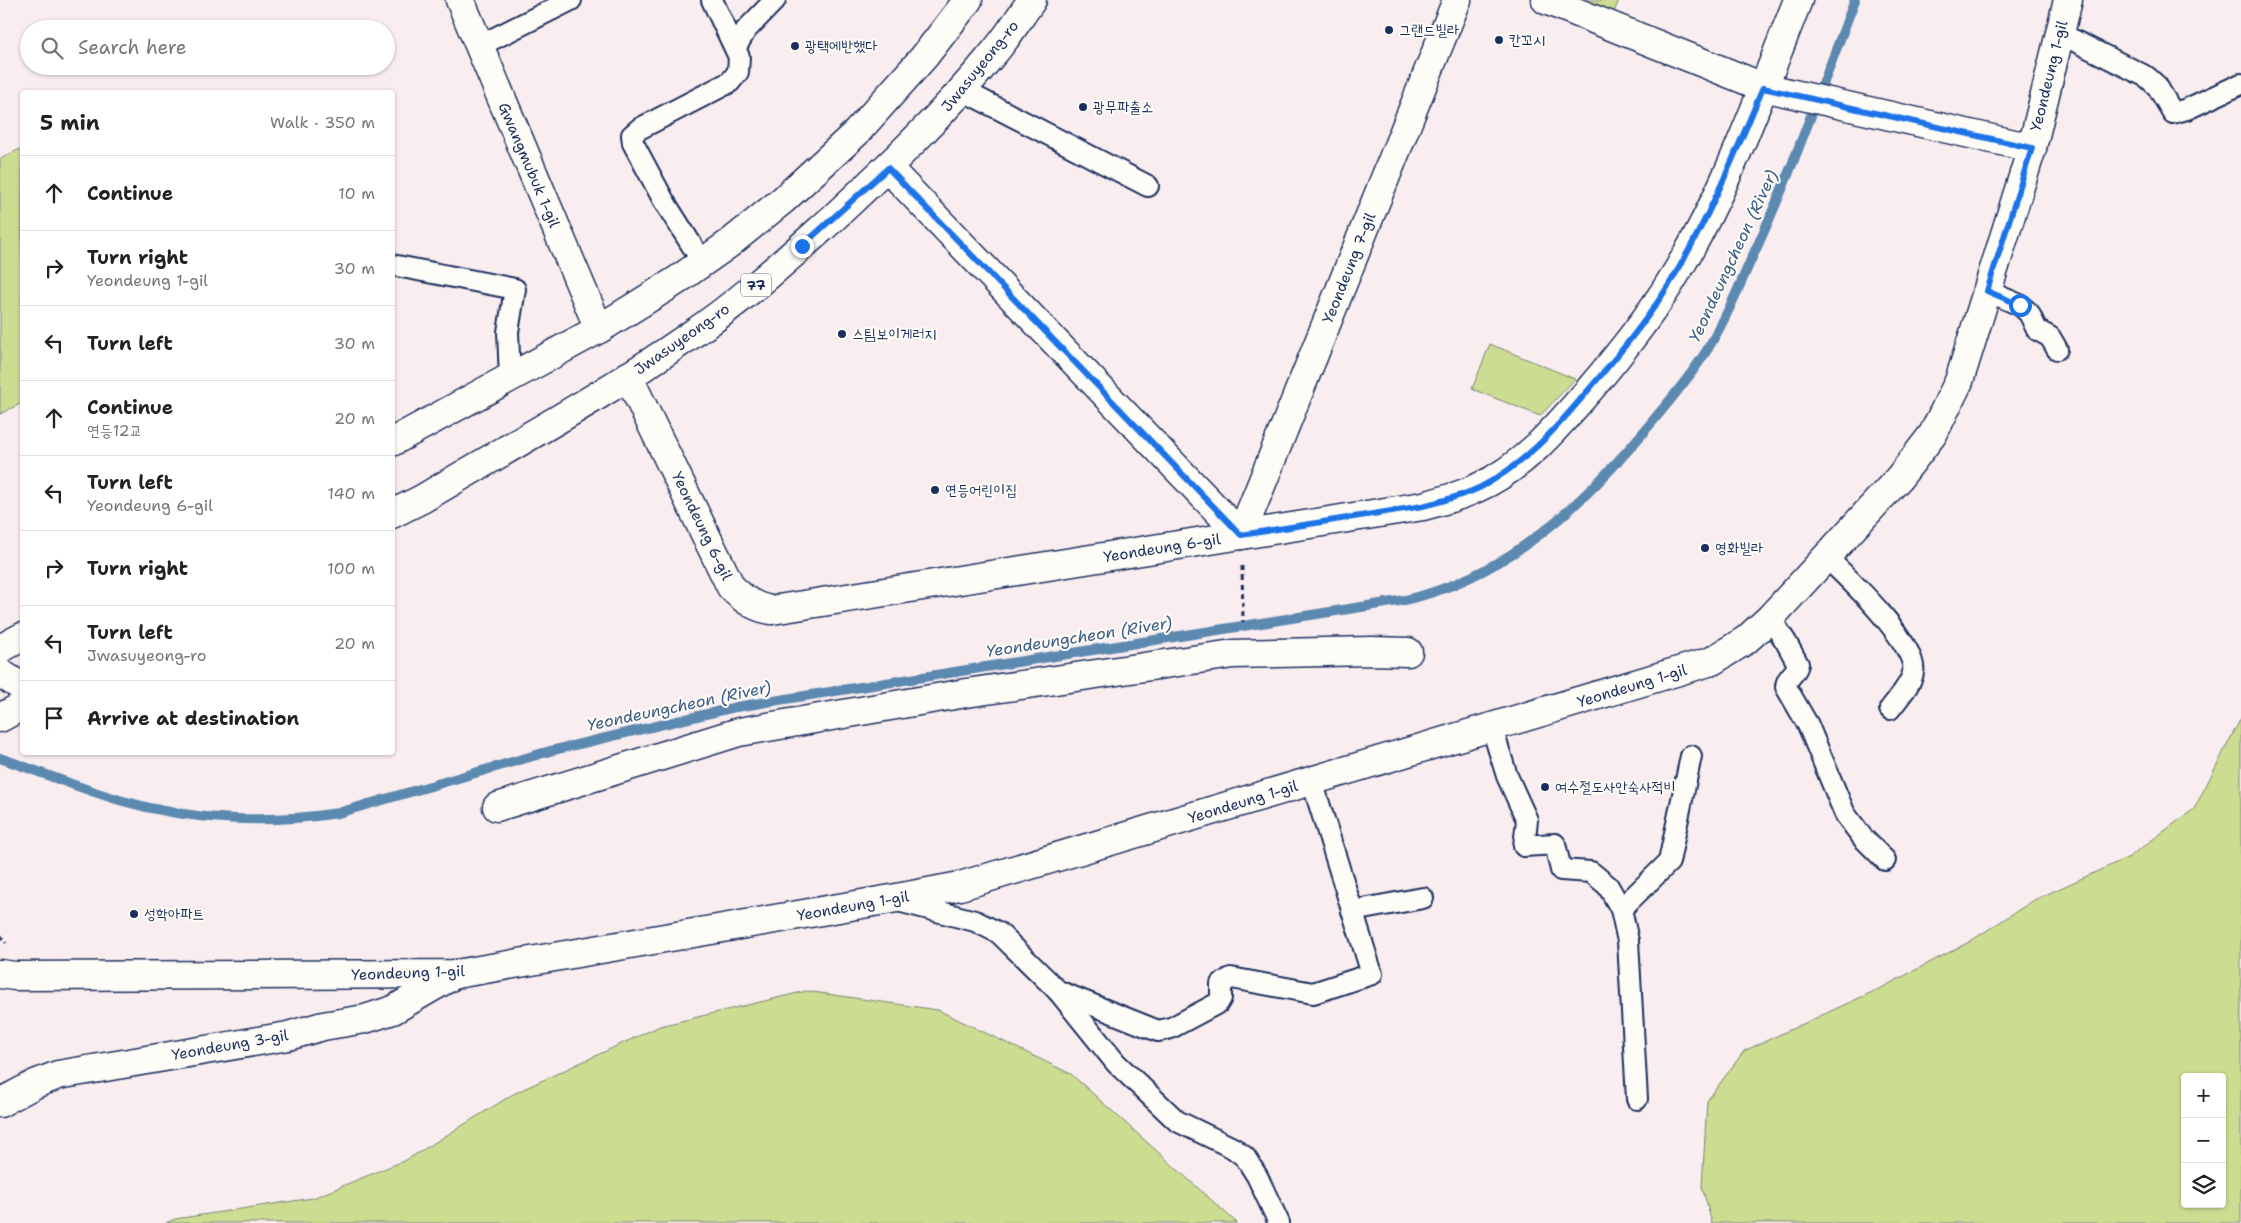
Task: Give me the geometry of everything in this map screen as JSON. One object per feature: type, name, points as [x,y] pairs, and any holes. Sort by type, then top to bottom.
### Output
[{"type":"street","name":"Gwangmubuk 1-gil","points":[[460,0],[598,329]]},
{"type":"street","points":[[395,440],[598,329],[703,263],[783,200],[856,134],[924,57],[968,0]]},
{"type":"street","name":"Jwasuyeong-ro","points":[[395,512],[422,499],[628,376],[690,336],[740,298],[802,246],[888,168],[994,54],[1032,0]]},
{"type":"street","name":"Yeondeung 7-gil","points":[[1241,535],[1457,0]]},
{"type":"street","points":[[1546,0],[1763,88],[2032,148]]},
{"type":"street","name":"Yeondeung 6-gil","points":[[628,376],[731,587],[740,596],[761,609],[772,610],[1423,506],[1452,498],[1495,479],[1527,455],[1600,377],[1637,330],[1670,283],[1695,239],[1718,192],[1763,88],[1798,0]]},
{"type":"street","name":"Yeondeung 1-gil","points":[[0,974],[25,976],[456,974],[891,899],[960,886],[1712,661],[1746,640],[1770,618],[1899,478],[1933,434],[1959,381],[2032,148],[2068,0]]},
{"type":"street","points":[[888,168],[1241,535]]},
{"type":"street","points":[[0,649],[20,638]]},
{"type":"street","points":[[497,807],[739,732],[966,693],[1244,653],[1408,652]]},
{"type":"street","points":[[0,673],[20,686]]},
{"type":"street","points":[[0,718],[20,707]]},
{"type":"street","name":"Yeondeung 3-gil","points":[[0,1104],[35,1084],[58,1075],[288,1036],[323,1026],[365,1019],[393,1010],[456,974]]},
{"type":"lane","points":[[479,46],[571,0]]},
{"type":"lane","points":[[703,263],[664,201],[634,143],[632,135],[639,128],[730,82],[739,69],[739,57],[736,47],[712,0]]},
{"type":"lane","points":[[736,47],[746,30],[776,0]]},
{"type":"lane","points":[[2059,33],[2147,77],[2157,86],[2173,113],[2180,112],[2241,84]]},
{"type":"lane","points":[[962,90],[1148,186]]},
{"type":"lane","points":[[395,266],[515,289],[508,332],[510,378]]},
{"type":"lane","points":[[1987,291],[2020,305],[2029,313],[2037,330],[2050,337],[2057,349]]},
{"type":"lane","points":[[1827,558],[1880,611],[1908,653],[1913,665],[1909,683],[1890,709]]},
{"type":"lane","points":[[1770,618],[1798,664],[1786,683],[1786,687],[1808,725],[1836,798],[1849,820],[1863,838],[1885,860]]},
{"type":"lane","points":[[1492,728],[1507,776],[1526,820],[1524,846],[1555,844],[1560,870],[1591,872],[1608,886],[1621,909],[1628,941],[1636,1099]]},
{"type":"lane","points":[[1621,909],[1669,862],[1691,756]]},
{"type":"lane","points":[[1058,991],[1158,1031],[1171,1028],[1218,1003],[1221,998],[1221,984],[1231,978],[1313,993],[1372,974],[1312,781]]},
{"type":"lane","points":[[1352,911],[1423,898]]},
{"type":"lane","points":[[891,899],[989,926],[999,933],[1058,991],[1116,1064],[1177,1121],[1233,1148],[1245,1157],[1257,1176],[1279,1223]]},
{"type":"path","points":[[1241,535],[1244,653]]},
{"type":"green space","points":[[1570,0],[1619,0],[1612,17]]},
{"type":"green space","points":[[20,149],[20,404],[0,414],[0,159]]},
{"type":"green space","points":[[1490,344],[1575,379],[1540,416],[1472,389]]},
{"type":"green space","points":[[2241,718],[2241,1223],[1712,1223],[1702,1187],[1707,1101],[1744,1051],[1883,987],[1969,942],[2034,900],[2129,857],[2194,809]]},
{"type":"green space","points":[[806,991],[938,1010],[1071,1074],[1237,1223],[166,1223],[175,1219],[313,1198],[408,1159],[515,1093],[660,1026]]},
{"type":"waterway","name":"Yeondeungcheon (River)","points":[[0,758],[107,796],[175,813],[230,819],[284,819],[338,813],[550,751],[736,707],[1405,600],[1443,589],[1478,573],[1511,554],[1543,532],[1572,507],[1627,452],[1694,369],[1725,318],[1765,230],[1805,132],[1855,0]]},
{"type":"place","name":"그랜드빌라","points":[[1389,30]]},
{"type":"place","name":"칸꼬시","points":[[1499,40]]},
{"type":"place","name":"광택에반했다","points":[[795,46]]},
{"type":"place","name":"광무파출소","points":[[1083,107]]},
{"type":"place","name":"스팀보이게러지","points":[[842,334]]},
{"type":"place","name":"연등어린이집","points":[[935,490]]},
{"type":"place","name":"영화빌라","points":[[1705,548]]},
{"type":"place","name":"여수절도사안숙사적비","points":[[1545,787]]},
{"type":"place","name":"성학아파트","points":[[134,914]]},
{"type":"route","points":[[802,246],[888,168],[1241,535],[1423,506],[1452,498],[1495,479],[1527,455],[1542,442],[1600,377],[1637,330],[1670,283],[1695,239],[1718,192],[1763,88],[2032,148],[1987,291],[2020,305]]}]
